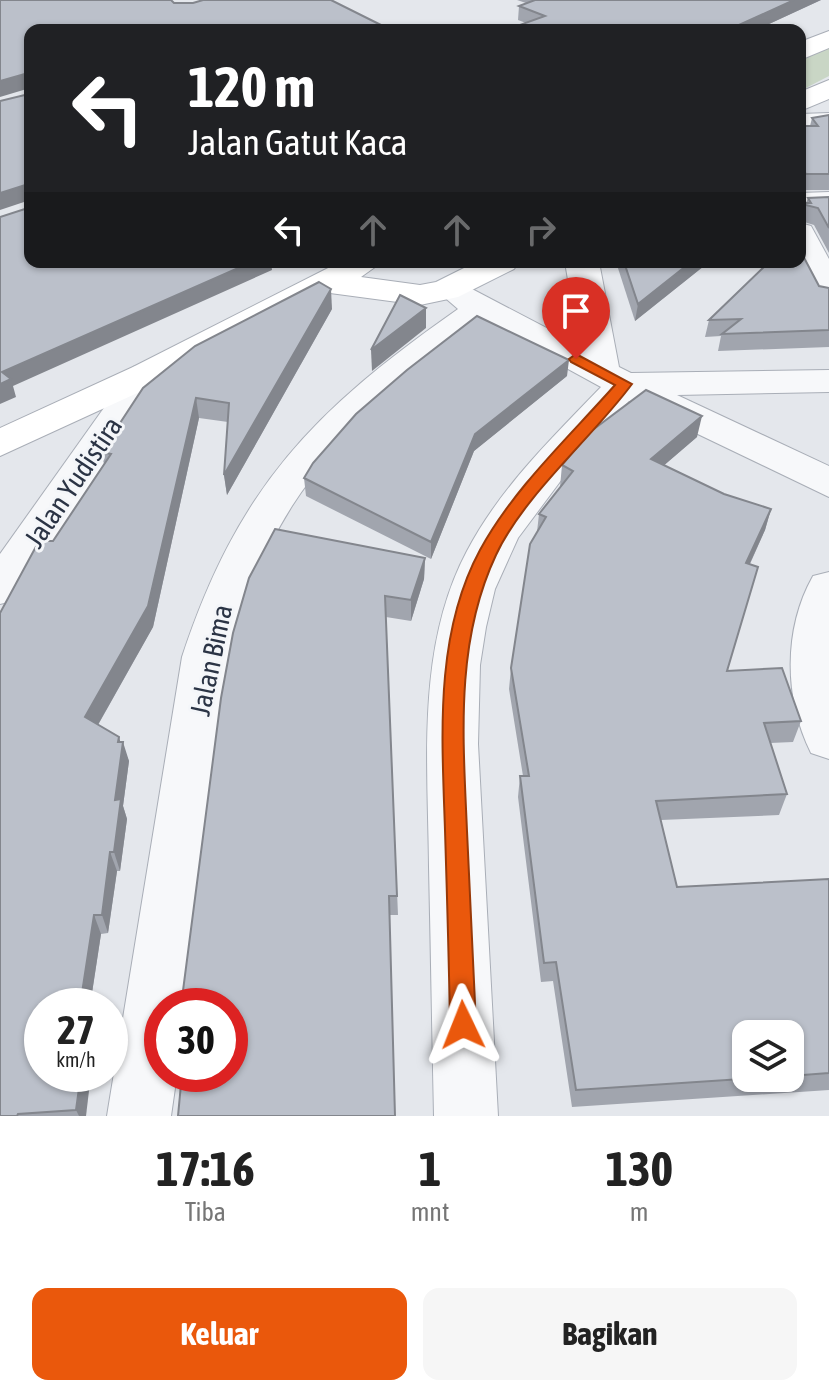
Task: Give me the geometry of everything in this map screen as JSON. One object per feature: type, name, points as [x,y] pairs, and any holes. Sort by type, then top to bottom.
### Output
[{"type":"street","points":[[806,49],[829,38]]},
{"type":"street","points":[[806,100],[829,88]]},
{"type":"street","points":[[806,122],[829,121]]},
{"type":"street","points":[[806,202],[829,201]]},
{"type":"street","points":[[806,246],[829,294]]},
{"type":"street","points":[[0,443],[146,375],[355,268]]},
{"type":"street","points":[[465,299],[496,268]]},
{"type":"street","points":[[584,268],[613,378]]},
{"type":"street","points":[[330,283],[402,294],[465,299],[613,378],[829,483]]},
{"type":"street","name":"Jalan Bima","points":[[139,1116],[206,657],[220,604],[247,541],[314,445],[401,366],[465,299]]},
{"type":"street","name":"Jalan Yudistira","points":[[0,588],[146,375]]},
{"type":"street","points":[[613,378],[829,381]]},
{"type":"street","points":[[466,1116],[452,723],[458,648],[468,603],[488,551],[613,378]]},
{"type":"street","points":[[829,588],[820,612],[811,664],[818,708],[829,738]]},
{"type":"green space","points":[[829,43],[829,76],[806,88],[806,54]]},
{"type":"building","points":[[0,0],[171,0],[174,3],[193,3],[203,0],[331,0],[379,24],[24,24],[24,74],[0,81]]},
{"type":"building","points":[[535,0],[794,0],[741,24],[523,24],[545,16],[519,6]]},
{"type":"building","points":[[24,95],[24,185],[0,193],[0,101]]},
{"type":"building","points":[[829,115],[829,174],[806,174],[806,126],[818,126],[812,118]]},
{"type":"building","points":[[829,197],[829,228],[818,208],[806,205],[811,203],[808,198]]},
{"type":"building","points":[[24,209],[24,268],[238,268],[2,372],[11,379],[0,384],[0,217]]},
{"type":"building","points":[[806,261],[819,286],[829,288],[829,330],[722,334],[741,319],[709,320],[763,268],[806,268]]},
{"type":"building","points":[[626,268],[683,268],[638,304]]},
{"type":"building","points":[[319,282],[331,289],[224,475],[229,403],[196,398],[148,606],[85,717],[119,737],[118,742],[123,742],[115,800],[121,799],[114,852],[110,852],[102,915],[94,915],[83,988],[24,988],[24,1092],[78,1092],[76,1110],[0,1116],[0,613],[39,541],[53,541],[111,454],[101,452],[143,388],[195,346]]},
{"type":"building","points":[[400,295],[426,308],[371,350]]},
{"type":"building","points":[[477,316],[569,360],[475,434],[431,542],[304,478],[313,463],[356,414]]},
{"type":"building","points":[[646,390],[702,416],[651,459],[724,494],[771,509],[746,563],[758,567],[727,671],[782,668],[801,721],[764,723],[787,794],[656,801],[677,887],[829,879],[829,1073],[804,1075],[804,1020],[732,1020],[732,1080],[576,1090],[556,962],[544,963],[520,776],[529,776],[511,668],[530,544],[546,517],[539,514],[573,471],[562,465],[590,432]]},
{"type":"building","points":[[275,529],[425,558],[411,600],[385,596],[397,896],[389,896],[395,1116],[178,1116],[180,1092],[248,1092],[248,988],[183,988],[221,698],[233,633],[249,578]]},
{"type":"route","points":[[463,1025],[452,723],[458,648],[468,603],[488,551],[527,496],[624,384],[576,359]]}]
